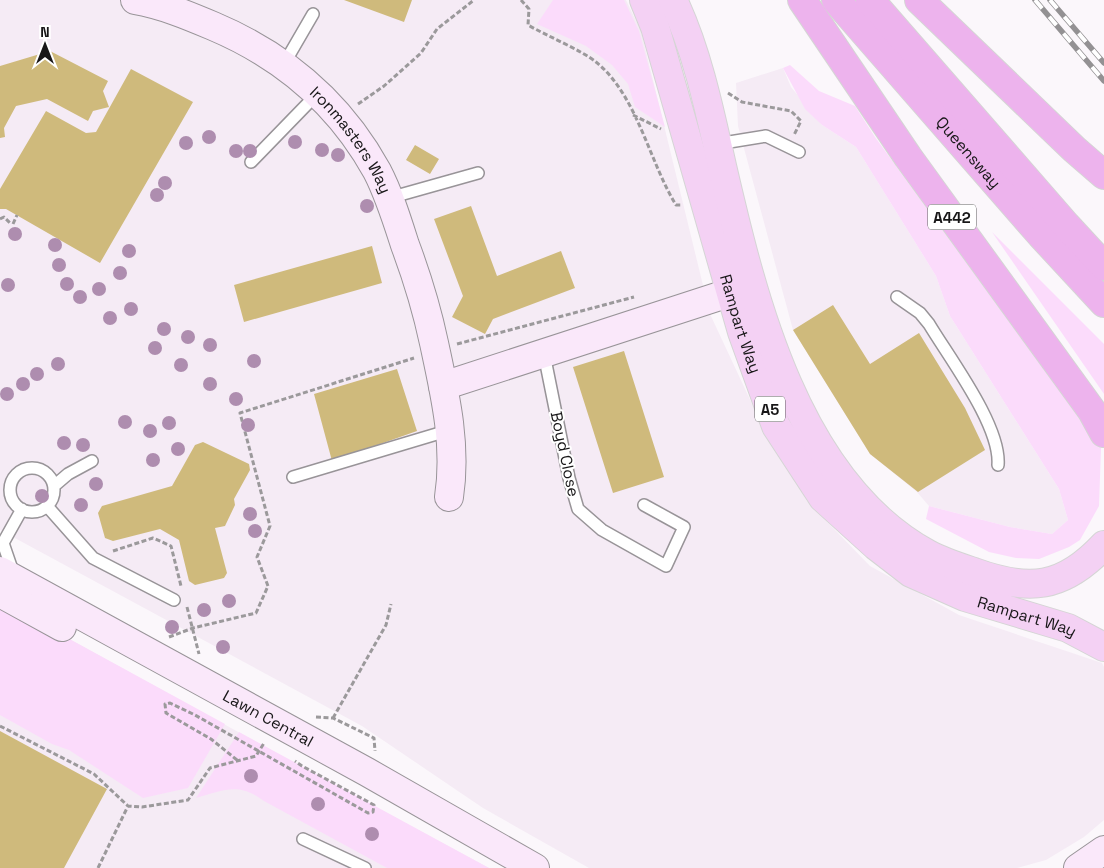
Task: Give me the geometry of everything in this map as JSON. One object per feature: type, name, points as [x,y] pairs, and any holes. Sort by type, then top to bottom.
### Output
[{"type":"highway","name":"A442","points":[[802,0],[908,157],[1092,411],[1104,432]]},
{"type":"highway","name":"Queensway","points":[[836,0],[1041,235],[1104,303]]},
{"type":"highway","name":"Queensway","points":[[870,0],[1104,266]]},
{"type":"highway","points":[[919,0],[1074,149],[1104,174]]},
{"type":"main road","name":"Rampart Way","points":[[644,0],[660,45],[730,293],[776,426],[823,498],[876,546],[910,573],[965,597],[1068,628],[1104,647]]},
{"type":"main road","name":"Rampart Way","points":[[673,0],[695,61],[764,327],[799,410],[840,477],[880,520],[928,554],[992,579],[1025,585],[1055,581],[1086,565],[1104,546]]},
{"type":"street","name":"Ironmasters Way","points":[[134,0],[171,4],[232,34],[284,64],[318,92],[352,130],[377,172],[418,280],[443,386],[450,430],[452,477],[449,496]]},
{"type":"street","points":[[443,386],[730,293]]},
{"type":"street","name":"Lawn Central","points":[[5,581],[502,868]]},
{"type":"street","name":"Lawn Central","points":[[5,581],[367,772],[535,868]]},
{"type":"street","points":[[1078,868],[1104,850]]},
{"type":"lane","points":[[284,64],[313,14]]},
{"type":"lane","points":[[251,162],[318,92]]},
{"type":"lane","points":[[718,144],[766,136],[794,150]]},
{"type":"lane","points":[[388,198],[478,174]]},
{"type":"lane","points":[[897,297],[920,313],[929,324],[982,412],[997,446],[998,465]]},
{"type":"lane","name":"Boyd Close","points":[[544,354],[569,478],[578,509],[602,530],[666,566],[684,527],[644,506]]},
{"type":"lane","points":[[293,477],[450,430]]},
{"type":"lane","points":[[54,486],[68,474],[92,461]]},
{"type":"lane","points":[[0,485],[10,492],[16,505],[30,512],[39,511],[47,506],[53,497],[54,486],[49,476],[40,469],[29,468],[19,472],[12,481],[10,492]]},
{"type":"lane","points":[[47,506],[93,558],[174,600]]},
{"type":"lane","points":[[5,581],[1,544],[22,509]]},
{"type":"lane","points":[[303,839],[360,867]]},
{"type":"path","points":[[354,106],[384,86],[421,53],[437,29],[474,0]]},
{"type":"path","points":[[521,0],[529,9],[528,26],[595,61],[617,83],[664,185],[676,205],[685,205]]},
{"type":"path","points":[[724,85],[728,92],[742,102],[791,111],[801,120],[794,150]]},
{"type":"path","points":[[633,115],[667,133]]},
{"type":"path","points":[[0,219],[4,216],[11,223],[16,215]]},
{"type":"path","points":[[457,344],[637,297]]},
{"type":"path","points":[[93,558],[153,538],[171,546],[182,588],[177,601],[174,600]]},
{"type":"path","points":[[186,604],[200,656]]},
{"type":"path","points":[[333,718],[386,625],[391,604]]},
{"type":"path","points":[[237,760],[211,739],[166,713],[164,709],[165,704],[170,703],[368,813],[373,812],[374,805],[302,766],[291,756]]},
{"type":"path","points":[[0,726],[94,774],[128,806],[142,807],[188,800],[210,768],[256,756],[264,742],[271,746]]},
{"type":"path","points":[[98,868],[128,806]]},
{"type":"shaded area","points":[[0,0],[626,0],[641,31],[710,314],[760,421],[807,501],[870,566],[959,615],[1102,663],[1104,667],[1104,820],[1084,837],[1046,860],[1017,868],[589,868],[483,808],[362,726],[0,530]]},
{"type":"shaded area","points":[[553,0],[624,0],[639,31],[665,127],[635,107],[628,84],[612,65],[586,46],[537,24]]},
{"type":"shaded area","points":[[790,65],[819,91],[855,106],[875,137],[1101,448],[1099,506],[1080,540],[1069,547],[1039,559],[1016,558],[989,552],[926,519],[929,506],[1010,527],[1052,534],[1068,520],[1059,489],[950,316],[936,276],[856,147],[822,125],[805,109],[783,68]]},
{"type":"shaded area","points":[[783,68],[791,87],[822,125],[856,147],[936,276],[950,316],[1059,489],[1068,520],[1052,534],[1010,527],[929,506],[917,492],[870,454],[793,330],[738,126],[736,83]]},
{"type":"shaded area","points":[[992,232],[1104,344],[1104,394]]},
{"type":"shaded area","points":[[0,601],[344,790],[489,868],[0,868]]},
{"type":"shaded area","points":[[0,601],[225,724],[188,788],[143,798],[69,750],[52,744],[0,715]]},
{"type":"shaded area","points":[[239,732],[489,868],[387,868],[246,791],[223,790],[196,798]]},
{"type":"building","points":[[344,0],[412,0],[404,22]]},
{"type":"building","points":[[50,51],[108,81],[103,91],[109,107],[93,111],[88,121],[47,99],[16,106],[4,128],[5,137],[0,138],[0,66]]},
{"type":"building","points":[[131,69],[193,102],[100,263],[6,209],[0,209],[0,189],[46,111],[86,133],[96,132]]},
{"type":"building","points":[[415,145],[439,159],[430,174],[406,160]]},
{"type":"building","points":[[471,206],[497,276],[561,251],[575,288],[493,319],[485,334],[452,317],[463,296],[434,219]]},
{"type":"building","points":[[372,246],[382,283],[244,322],[234,285]]},
{"type":"building","points":[[833,305],[870,364],[919,333],[965,408],[985,450],[918,492],[870,454],[793,330]]},
{"type":"building","points":[[624,351],[664,477],[613,493],[573,367]]},
{"type":"building","points":[[397,369],[417,431],[332,461],[314,394]]},
{"type":"building","points":[[203,442],[249,464],[250,470],[234,499],[235,505],[225,526],[215,528],[227,573],[224,578],[195,585],[189,581],[179,540],[160,529],[113,541],[105,538],[98,513],[102,506],[172,486],[195,445]]},
{"type":"building","points":[[0,731],[107,789],[64,868],[0,868]]},
{"type":"railway","points":[[1035,0],[1104,81]]},
{"type":"railway","points":[[1050,0],[1104,63]]}]
